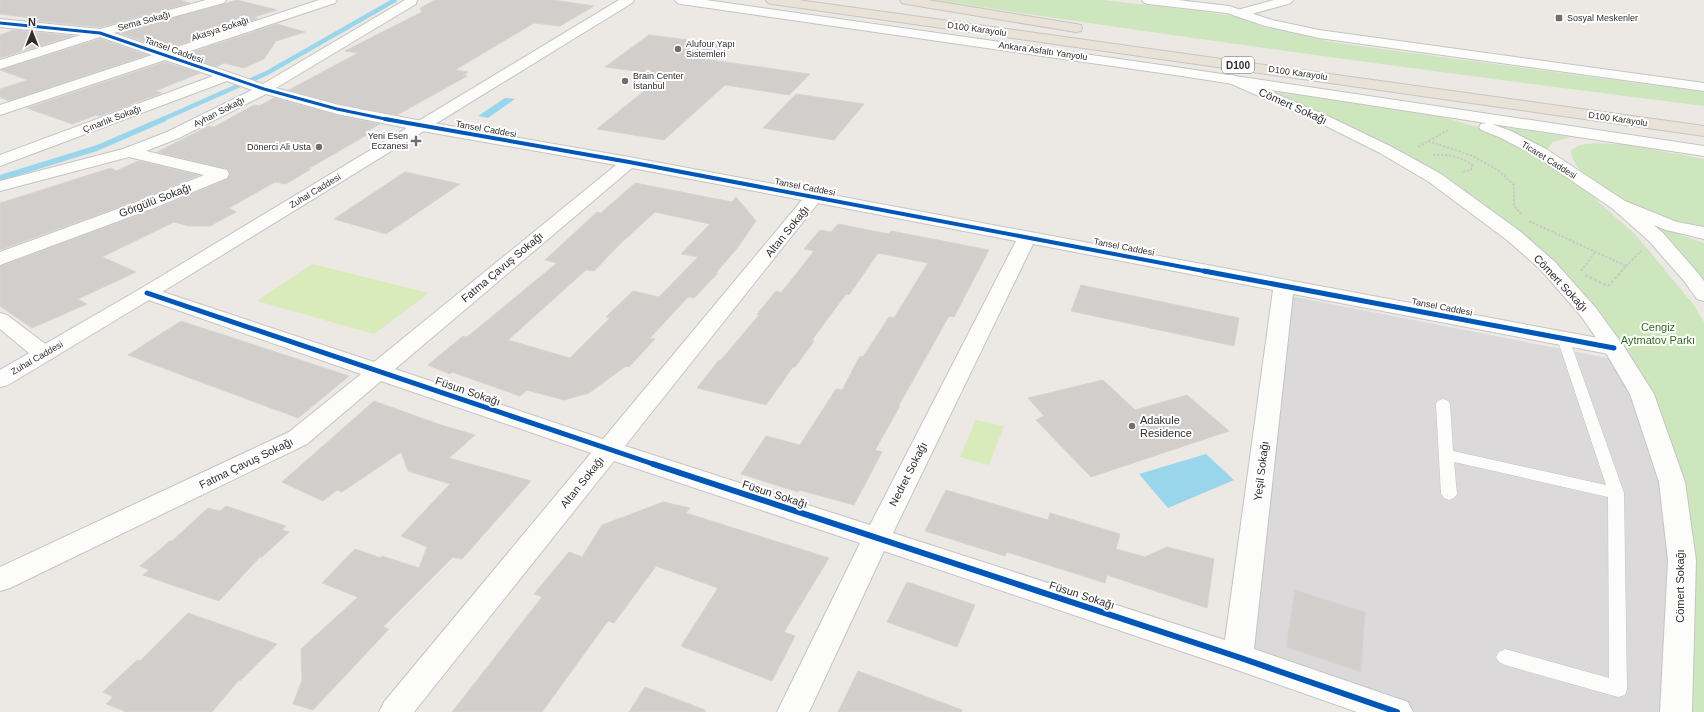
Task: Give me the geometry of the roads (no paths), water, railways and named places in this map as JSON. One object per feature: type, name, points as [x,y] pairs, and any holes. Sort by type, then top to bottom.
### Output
[{"type":"highway","name":"D100 Karayolu","points":[[772,0],[1704,131]]},
{"type":"highway","name":"D100 Karayolu","points":[[854,0],[1680,114]]},
{"type":"highway","points":[[906,0],[1086,30]]},
{"type":"highway","points":[[1131,38],[1154,42]]},
{"type":"street","points":[[189,0],[208,4]]},
{"type":"street","name":"Sema Sokağı","points":[[0,65],[100,33],[220,0]]},
{"type":"street","name":"Akasya Sokağı","points":[[0,110],[331,0]]},
{"type":"street","name":"Ayhan Sokağı","points":[[0,186],[129,152],[173,135],[264,89],[408,0]]},
{"type":"street","name":"Zuhal Caddesi","points":[[0,380],[147,293],[628,0]]},
{"type":"street","name":"Ankara Asfaltı Yanyolu","points":[[681,0],[1232,79],[1404,106]]},
{"type":"street","points":[[1148,0],[1229,10],[1269,23],[1319,34],[1704,87]]},
{"type":"street","points":[[1245,12],[1287,0]]},
{"type":"street","name":"Tansel Caddesi","points":[[0,23],[100,33],[224,77],[264,89],[337,108],[422,126],[629,162],[1614,348]]},
{"type":"street","name":"Çınarlık Sokağı","points":[[0,161],[224,77]]},
{"type":"street","name":"Cömert Sokağı","points":[[1232,79],[1334,124],[1386,150],[1435,178],[1506,230],[1548,266],[1581,301],[1614,348],[1642,394],[1672,482],[1682,560],[1676,712]]},
{"type":"street","points":[[1404,106],[1655,143],[1704,152]]},
{"type":"street","name":"Ticaret Caddesi","points":[[1404,106],[1492,129],[1516,139],[1540,152],[1620,205],[1656,238],[1691,277],[1704,295]]},
{"type":"street","points":[[1569,172],[1563,160],[1565,148],[1575,142],[1596,140],[1655,143]]},
{"type":"street","name":"Görgülü Sokağı","points":[[0,259],[148,204],[221,174],[129,152]]},
{"type":"street","name":"Fatma Çavuş Sokağı","points":[[0,580],[298,438],[377,370],[629,162]]},
{"type":"street","name":"Altan Sokağı","points":[[395,712],[814,197]]},
{"type":"street","name":"Ticaret Caddesi","points":[[1620,205],[1704,239]]},
{"type":"street","name":"Ticaret Caddesi","points":[[1672,226],[1704,233]]},
{"type":"street","name":"Nedret Sokağı","points":[[793,712],[876,539],[1027,237]]},
{"type":"street","name":"Yeşil Sokağı","points":[[1238,657],[1284,286]]},
{"type":"street","name":"Füsun Sokağı","points":[[147,293],[609,450],[1238,657],[1397,712]]},
{"type":"street","points":[[0,319],[44,354]]},
{"type":"lane","points":[[1505,657],[1618,689],[1616,493],[1562,338]]},
{"type":"lane","points":[[1443,404],[1449,494]]},
{"type":"lane","points":[[1447,455],[1616,493]]},
{"type":"water","points":[[505,98],[515,99],[488,118],[478,116]]},
{"type":"water","points":[[1206,454],[1234,480],[1168,508],[1139,474]]},
{"type":"waterway","points":[[161,120],[267,73],[395,0]]},
{"type":"waterway","points":[[0,178],[97,148],[164,119]]},
{"type":"place","name":"Sosyal Meskenler","points":[[1559,18]]},
{"type":"place","name":"Alufour Yapı Sistemleri","points":[[678,49]]},
{"type":"place","name":"Brain Center İstanbul","points":[[625,81]]},
{"type":"place","name":"Yeni Esen Eczanesi","points":[[416,141]]},
{"type":"place","name":"Dönerci Ali Usta","points":[[319,147]]},
{"type":"place","name":"Adakule Residence","points":[[1132,426]]},
{"type":"park label","name":"Cengiz Aytmatov Parkı","points":[[1658,333]]}]
